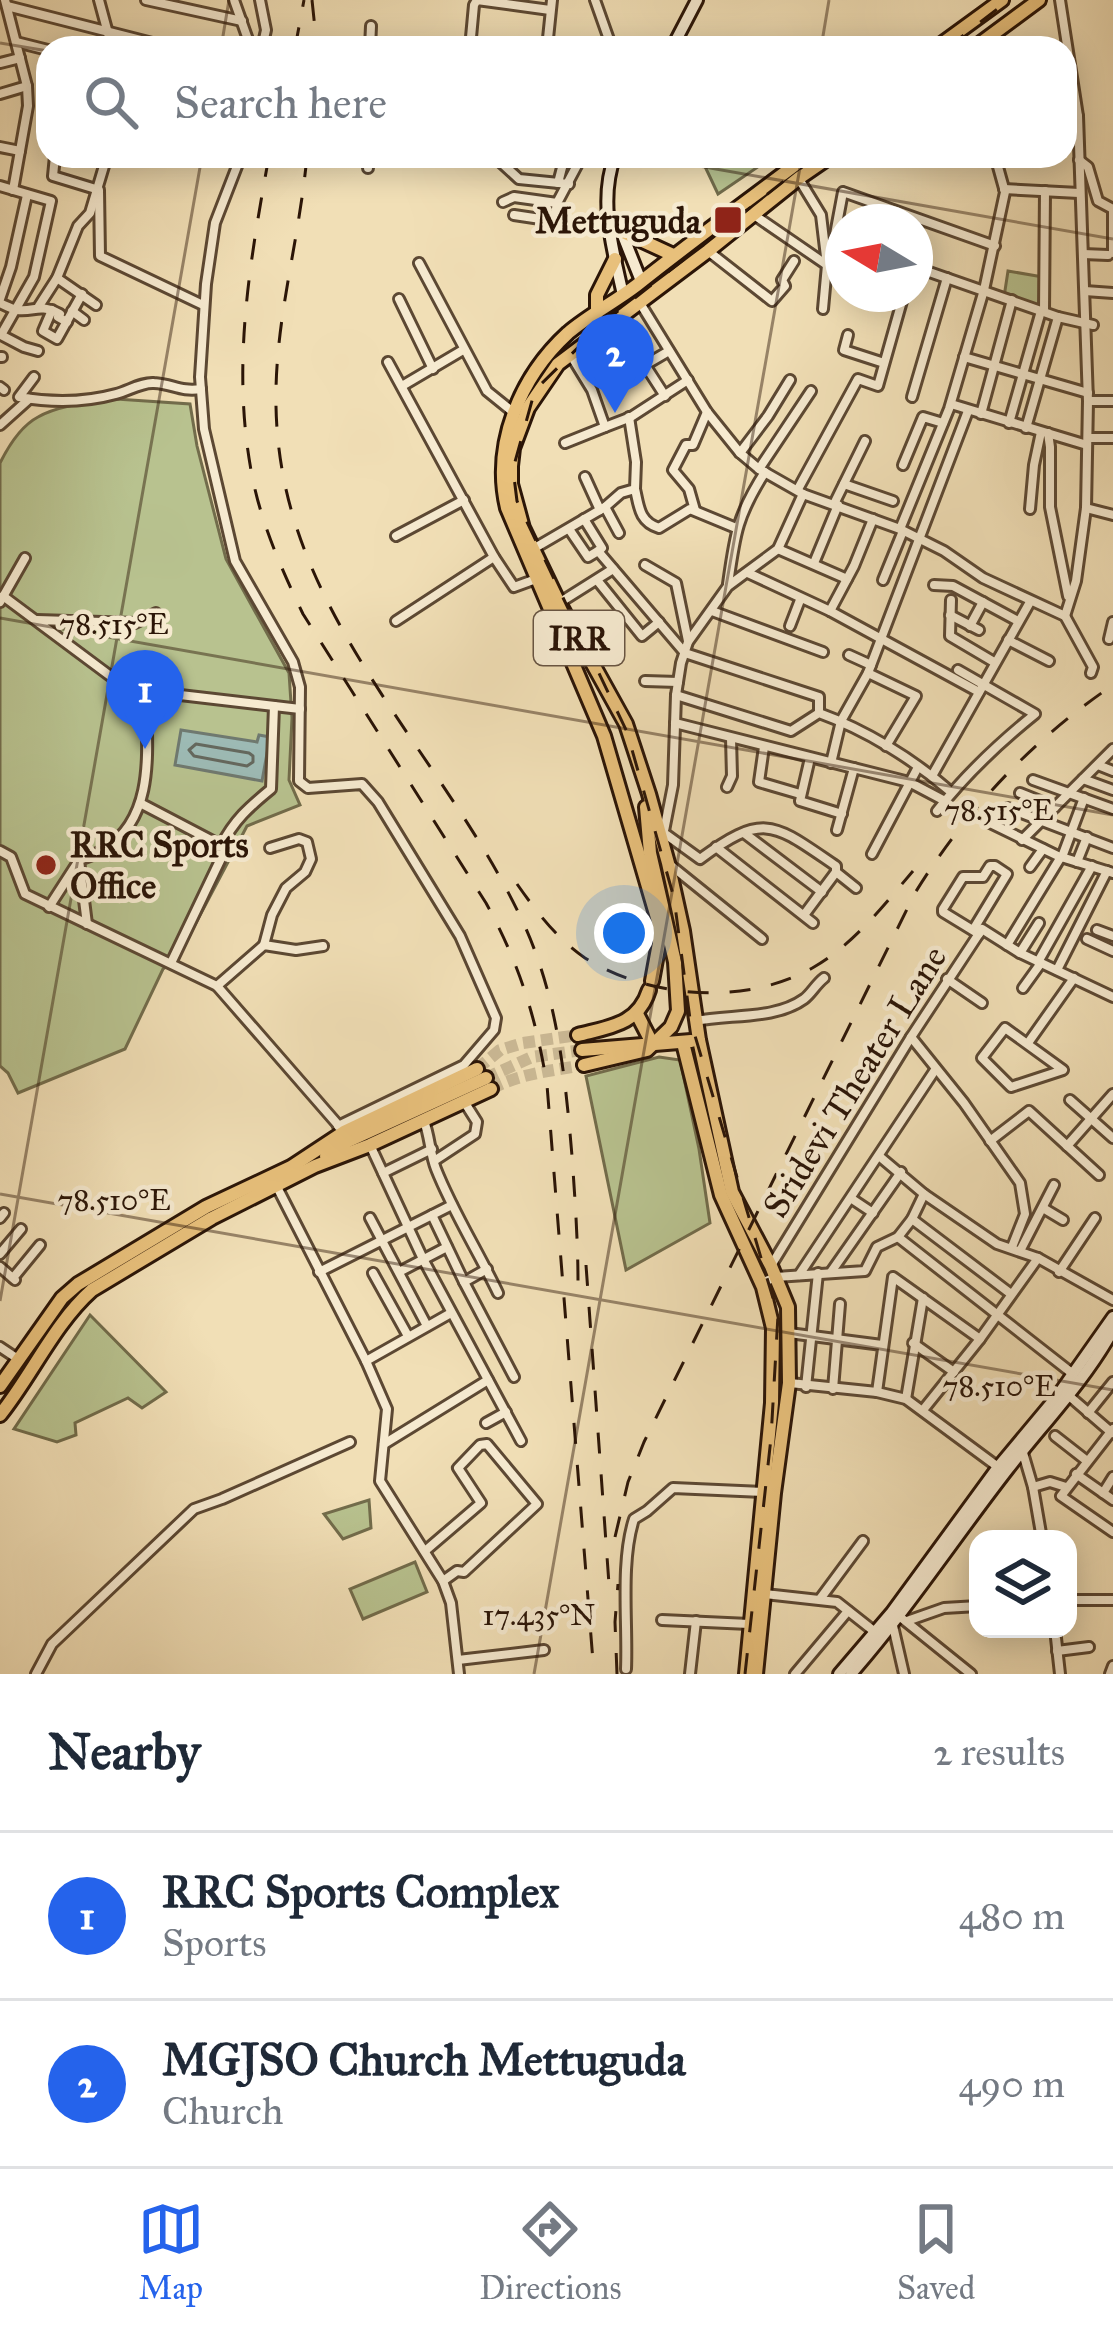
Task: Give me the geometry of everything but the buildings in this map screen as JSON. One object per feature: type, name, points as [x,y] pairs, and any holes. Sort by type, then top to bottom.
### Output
[{"type":"main road","points":[[678,36],[697,0]]},
{"type":"main road","points":[[991,36],[1039,0]]},
{"type":"main road","points":[[953,36],[998,3],[1006,25]]},
{"type":"main road","points":[[610,168],[607,196],[641,281]]},
{"type":"main road","name":"IRR","points":[[637,1014],[651,986],[658,921],[625,800],[594,712],[513,526],[503,494],[503,457],[513,412],[524,389],[569,332],[790,168]]},
{"type":"main road","name":"IRR","points":[[697,1021],[683,932],[649,794],[626,724],[523,528],[511,484],[513,448],[537,391],[570,353],[816,168]]},
{"type":"main road","points":[[616,227],[673,255]]},
{"type":"main road","points":[[616,227],[608,234],[623,295]]},
{"type":"main road","points":[[597,313],[596,295],[615,259]]},
{"type":"main road","points":[[586,692],[603,684]]},
{"type":"main road","points":[[594,712],[613,702]]},
{"type":"main road","name":"IRR","points":[[649,794],[650,853],[670,931],[679,1000],[675,1021]]},
{"type":"main road","points":[[578,1035],[637,1014],[652,1043]]},
{"type":"main road","points":[[584,1065],[647,1050],[675,1021],[699,1040]]},
{"type":"main road","points":[[697,1021],[732,1192],[788,1307],[789,1383],[756,1674]]},
{"type":"main road","points":[[622,1022],[629,1045]]},
{"type":"main road","points":[[582,1050],[699,1040]]},
{"type":"main road","points":[[683,1043],[721,1195],[761,1283],[773,1328],[772,1403],[746,1674]]},
{"type":"main road","points":[[2,1406],[74,1306],[92,1290],[212,1217],[277,1187],[311,1162],[341,1129],[485,1078]]},
{"type":"main road","points":[[311,1162],[370,1145],[465,1103],[485,1078]]},
{"type":"main road","points":[[0,1386],[62,1298],[78,1284],[206,1207],[485,1078]]},
{"type":"main road","points":[[839,1674],[1113,1317]]},
{"type":"main road","points":[[851,1674],[900,1620],[1022,1451],[1111,1339]]},
{"type":"street","points":[[99,0],[109,36]]},
{"type":"street","points":[[146,0],[242,22]]},
{"type":"street","points":[[234,0],[247,36]]},
{"type":"street","points":[[260,0],[265,36]]},
{"type":"street","points":[[471,36],[477,0],[551,5],[548,36]]},
{"type":"street","points":[[1060,0],[1066,36]]},
{"type":"street","points":[[593,1],[607,36]]},
{"type":"street","points":[[5,8],[124,36]]},
{"type":"street","points":[[5,8],[28,106],[13,190]]},
{"type":"street","points":[[371,26],[371,36]]},
{"type":"street","points":[[16,42],[36,47]]},
{"type":"street","points":[[0,63],[20,58]]},
{"type":"street","points":[[0,94],[27,86]]},
{"type":"street","points":[[1065,616],[1076,581],[1086,508],[1092,380],[1077,110]]},
{"type":"street","points":[[0,147],[20,151]]},
{"type":"street","points":[[1077,159],[1088,166],[1098,201],[1113,209],[1111,254],[1083,254]]},
{"type":"street","points":[[53,168],[52,176],[99,190]]},
{"type":"street","points":[[27,195],[0,301],[16,310],[39,306],[57,278],[71,240],[90,213],[104,168]]},
{"type":"street","points":[[0,851],[11,857],[25,893],[218,986],[341,1129],[464,1065],[494,1030],[496,1018],[460,936],[378,802],[362,784],[308,788],[299,781],[300,687],[293,662],[235,561],[204,429],[203,305],[215,223],[236,168]]},
{"type":"street","points":[[507,168],[519,179],[564,183]]},
{"type":"street","points":[[564,168],[564,183]]},
{"type":"street","points":[[514,215],[554,221],[564,183],[574,168]]},
{"type":"street","points":[[883,580],[951,404],[984,290],[1002,215],[1004,189],[998,168]]},
{"type":"street","points":[[661,286],[684,276],[800,180],[825,223]]},
{"type":"street","points":[[0,186],[50,201],[34,277],[1,337],[38,351]]},
{"type":"street","points":[[1004,189],[1079,193]]},
{"type":"street","points":[[99,190],[100,256],[203,305]]},
{"type":"street","points":[[1009,422],[1043,311],[1045,191]]},
{"type":"street","points":[[841,204],[843,192],[877,204]]},
{"type":"street","points":[[502,202],[514,196],[557,203]]},
{"type":"street","points":[[757,217],[825,264]]},
{"type":"street","points":[[933,224],[995,246]]},
{"type":"street","points":[[712,254],[772,301],[785,286],[782,280],[794,261]]},
{"type":"street","points":[[418,263],[487,391],[513,412]]},
{"type":"street","points":[[933,273],[1089,330]]},
{"type":"street","points":[[57,278],[96,305]]},
{"type":"street","points":[[912,397],[947,278]]},
{"type":"street","points":[[823,309],[825,287]]},
{"type":"street","points":[[1084,291],[1113,293]]},
{"type":"street","points":[[39,306],[57,321],[72,311],[82,294]]},
{"type":"street","points":[[399,299],[433,369]]},
{"type":"street","points":[[981,414],[1012,300]]},
{"type":"street","points":[[639,302],[706,412],[740,453],[800,492],[902,530],[983,578],[1065,616],[1093,667],[1091,673]]},
{"type":"street","points":[[72,311],[83,320]]},
{"type":"street","points":[[728,586],[778,549],[800,492],[857,379],[878,386],[899,312]]},
{"type":"street","points":[[1026,428],[1058,317]]},
{"type":"street","points":[[848,335],[844,350],[884,363]]},
{"type":"street","points":[[402,386],[463,350]]},
{"type":"street","points":[[665,396],[646,365],[669,351]]},
{"type":"street","points":[[570,353],[592,390],[605,427]]},
{"type":"street","points":[[964,357],[1113,401]]},
{"type":"street","points":[[388,362],[514,587],[536,579]]},
{"type":"street","points":[[34,376],[19,397],[50,403],[77,401],[154,382],[184,392],[201,389]]},
{"type":"street","points":[[565,443],[629,417],[688,380]]},
{"type":"street","points":[[740,453],[790,380]]},
{"type":"street","points":[[804,915],[836,866],[784,830],[752,828],[700,860],[662,838],[673,785],[676,694],[688,642],[728,586],[736,528],[746,504],[812,392]]},
{"type":"street","points":[[0,425],[28,399]]},
{"type":"street","points":[[951,404],[1045,432],[1088,441],[1113,438]]},
{"type":"street","points":[[831,763],[841,721],[870,669],[968,411]]},
{"type":"street","points":[[695,510],[689,489],[673,470],[686,445],[693,445],[706,412]]},
{"type":"street","points":[[629,417],[635,489],[643,519],[654,527],[695,510],[736,528]]},
{"type":"street","points":[[902,465],[923,417],[943,423]]},
{"type":"street","points":[[1030,509],[1034,465],[1045,432]]},
{"type":"street","points":[[1045,432],[1050,447],[1049,507],[1069,597]]},
{"type":"street","points":[[814,563],[865,441]]},
{"type":"street","points":[[585,477],[619,533]]},
{"type":"street","points":[[844,484],[893,501]]},
{"type":"street","points":[[533,549],[635,489]]},
{"type":"street","points":[[396,536],[464,500]]},
{"type":"street","points":[[1086,508],[1113,515]]},
{"type":"street","points":[[827,611],[847,579],[873,518]]},
{"type":"street","points":[[569,529],[589,557],[602,548],[584,519]]},
{"type":"street","points":[[778,549],[847,579]]},
{"type":"street","points":[[598,551],[685,653],[819,697],[819,713]]},
{"type":"street","points":[[396,621],[494,557]]},
{"type":"street","points":[[25,558],[2,599],[121,684],[300,709]]},
{"type":"street","points":[[645,565],[676,583],[688,642]]},
{"type":"street","points":[[559,603],[613,569]]},
{"type":"street","points":[[748,574],[1035,714],[1004,738],[937,811]]},
{"type":"street","points":[[597,580],[642,636],[659,622]]},
{"type":"street","points":[[934,585],[952,586],[1018,621]]},
{"type":"street","points":[[951,600],[952,639],[994,662]]},
{"type":"street","points":[[790,626],[799,601]]},
{"type":"street","points":[[950,615],[975,628],[983,602]]},
{"type":"street","points":[[932,776],[1030,602]]},
{"type":"street","points":[[712,611],[823,652]]},
{"type":"street","points":[[35,620],[135,623],[156,614]]},
{"type":"street","points":[[1109,639],[1113,622]]},
{"type":"street","points":[[1008,640],[1048,661]]},
{"type":"street","points":[[849,655],[916,696],[886,746]]},
{"type":"street","points":[[958,670],[982,687]]},
{"type":"street","points":[[645,681],[678,682]]},
{"type":"street","points":[[49,907],[79,860],[106,848],[134,819],[147,769],[146,691]]},
{"type":"street","points":[[676,694],[791,731],[819,713]]},
{"type":"street","points":[[221,846],[246,808],[271,789],[274,706]]},
{"type":"street","points":[[819,713],[886,746],[932,776],[948,797]]},
{"type":"street","points":[[675,722],[909,782],[948,797]]},
{"type":"street","points":[[727,787],[732,776],[730,738]]},
{"type":"street","points":[[764,747],[759,782],[800,794]]},
{"type":"street","points":[[1022,840],[1112,751]]},
{"type":"street","points":[[810,758],[801,802],[842,814]]},
{"type":"street","points":[[1098,765],[1113,771]]},
{"type":"street","points":[[872,854],[918,767]]},
{"type":"street","points":[[837,830],[854,768]]},
{"type":"street","points":[[1083,779],[1113,790]]},
{"type":"street","points":[[1033,780],[1113,809]]},
{"type":"street","points":[[1020,794],[1055,808]]},
{"type":"street","points":[[1007,945],[1060,858],[1084,799]]},
{"type":"street","points":[[140,803],[226,848],[171,963]]},
{"type":"street","points":[[1008,808],[1113,848]]},
{"type":"street","points":[[988,822],[1060,858],[1110,872],[1057,970]]},
{"type":"street","points":[[743,832],[822,892]]},
{"type":"street","points":[[1077,862],[1087,837]]},
{"type":"street","points":[[218,986],[264,945],[286,888],[305,872],[310,859],[307,842],[299,839],[270,848]]},
{"type":"street","points":[[716,847],[813,923]]},
{"type":"street","points":[[1030,866],[1043,849]]},
{"type":"street","points":[[79,860],[87,925]]},
{"type":"street","points":[[668,863],[762,939]]},
{"type":"street","points":[[995,866],[1007,874],[976,932],[943,909],[963,877],[982,877],[995,866]]},
{"type":"street","points":[[1024,988],[1092,866]]},
{"type":"street","points":[[836,872],[856,887]]},
{"type":"street","points":[[1020,952],[1039,922]]},
{"type":"street","name":"Sridevi Theater Lane","points":[[773,1272],[976,932],[982,928],[1039,963],[1113,997]]},
{"type":"street","points":[[1096,930],[1113,936]]},
{"type":"street","points":[[1087,939],[1113,951]]},
{"type":"street","points":[[264,945],[296,950],[323,946]]},
{"type":"street","points":[[697,1021],[790,1005],[807,998],[824,978]]},
{"type":"street","points":[[1028,1043],[1074,978]]},
{"type":"street","points":[[947,979],[982,1003]]},
{"type":"street","points":[[1005,1028],[1028,1043],[1063,1070],[1011,1087],[982,1058],[1005,1028]]},
{"type":"street","points":[[910,1036],[1020,1183],[1025,1214],[1016,1249]]},
{"type":"street","points":[[799,1275],[935,1070]]},
{"type":"street","points":[[1067,1147],[1113,1094]]},
{"type":"street","points":[[1070,1100],[1113,1138]]},
{"type":"street","points":[[433,1162],[476,1131],[477,1122],[465,1103]]},
{"type":"street","points":[[990,1141],[1029,1111],[1099,1175]]},
{"type":"street","points":[[424,1121],[433,1162],[498,1293]]},
{"type":"street","points":[[370,1145],[407,1228],[521,1441]]},
{"type":"street","points":[[383,1173],[432,1149]]},
{"type":"street","points":[[879,1156],[997,1244],[1038,1258],[1113,1300]]},
{"type":"street","points":[[831,1272],[901,1172]]},
{"type":"street","points":[[1016,1249],[1054,1186]]},
{"type":"street","points":[[277,1187],[388,1408],[380,1480],[443,1581],[451,1603],[459,1674]]},
{"type":"street","points":[[761,1283],[773,1272],[865,1271],[877,1247],[898,1237],[913,1219],[924,1194]]},
{"type":"street","points":[[852,1198],[873,1214]]},
{"type":"street","points":[[320,1273],[452,1205]]},
{"type":"street","points":[[1043,1208],[1063,1220]]},
{"type":"street","points":[[432,1215],[514,1377]]},
{"type":"street","points":[[1059,1272],[1095,1217]]},
{"type":"street","points":[[370,1218],[427,1326]]},
{"type":"street","points":[[913,1219],[1011,1294]]},
{"type":"street","points":[[0,1254],[21,1229]]},
{"type":"street","points":[[898,1237],[1073,1374]]},
{"type":"street","points":[[0,1267],[15,1279],[40,1245]]},
{"type":"street","points":[[399,1272],[447,1247]]},
{"type":"street","points":[[923,1410],[1038,1258]]},
{"type":"street","points":[[464,1282],[487,1269]]},
{"type":"street","points":[[373,1273],[408,1336]]},
{"type":"street","points":[[806,1387],[818,1273]]},
{"type":"street","points":[[877,1392],[893,1277],[980,1339]]},
{"type":"street","points":[[905,1399],[922,1298]]},
{"type":"street","points":[[833,1389],[840,1304]]},
{"type":"street","points":[[366,1361],[451,1313]]},
{"type":"street","points":[[789,1333],[882,1345]]},
{"type":"street","points":[[913,1343],[954,1372]]},
{"type":"street","points":[[0,1347],[19,1360]]},
{"type":"street","points":[[385,1444],[488,1380]]},
{"type":"street","points":[[1088,1413],[1113,1382]]},
{"type":"street","points":[[789,1383],[905,1399],[998,1467]]},
{"type":"street","points":[[1068,1395],[1112,1432],[1061,1496],[1113,1532]]},
{"type":"street","points":[[486,1424],[506,1412]]},
{"type":"street","points":[[1055,1436],[1087,1461]]},
{"type":"street","points":[[36,1674],[52,1644],[194,1509],[350,1442]]},
{"type":"street","points":[[425,1551],[482,1503],[458,1468],[480,1444],[488,1444],[537,1504],[464,1572],[457,1571],[443,1581]]},
{"type":"street","points":[[1022,1451],[1040,1530]]},
{"type":"street","points":[[1076,1474],[1113,1500]]},
{"type":"street","points":[[1103,1493],[1113,1477]]},
{"type":"street","points":[[1033,1487],[1050,1482],[1067,1487]]},
{"type":"street","points":[[626,1669],[626,1581],[634,1519],[673,1488],[763,1492]]},
{"type":"street","points":[[819,1600],[863,1541]]},
{"type":"street","points":[[765,1594],[837,1602],[875,1632]]},
{"type":"street","points":[[1077,1600],[1113,1602]]},
{"type":"street","points":[[900,1620],[969,1607]]},
{"type":"street","points":[[795,1674],[848,1611]]},
{"type":"street","points":[[662,1620],[749,1624]]},
{"type":"street","points":[[900,1620],[904,1674]]},
{"type":"street","points":[[900,1620],[971,1674]]},
{"type":"street","points":[[690,1674],[696,1621]]},
{"type":"street","points":[[1056,1638],[1060,1674]]},
{"type":"street","points":[[1057,1651],[1089,1647]]},
{"type":"street","points":[[458,1660],[544,1650]]},
{"type":"green space","points":[[706,168],[756,168],[718,194]]},
{"type":"green space","points":[[1008,271],[1043,277],[1044,312],[1004,297]]},
{"type":"green space","points":[[116,399],[190,404],[226,559],[289,673],[289,780],[300,805],[247,826],[178,957],[163,969],[125,1049],[18,1093],[0,1066],[0,463],[21,431],[38,417],[65,407]]},
{"type":"green space","points":[[659,1057],[680,1060],[710,1223],[626,1270],[586,1076]]},
{"type":"green space","points":[[90,1315],[166,1392],[142,1408],[128,1398],[75,1423],[76,1435],[57,1442],[14,1429]]},
{"type":"green space","points":[[369,1500],[371,1528],[343,1539],[324,1514]]},
{"type":"green space","points":[[415,1562],[427,1592],[363,1619],[350,1589]]},
{"type":"water","points":[[181,730],[257,742],[259,735],[270,737],[262,781],[175,765]]},
{"type":"tunnel","points":[[951,792],[988,822]]},
{"type":"tunnel","points":[[477,1069],[500,1050],[578,1035]]},
{"type":"tunnel","points":[[486,1078],[532,1057],[582,1050]]},
{"type":"tunnel","points":[[491,1089],[525,1076],[584,1065]]},
{"type":"railway","points":[[297,36],[304,0]]},
{"type":"railway","points":[[312,0],[316,36]]},
{"type":"railway","points":[[962,36],[1009,0]]},
{"type":"railway","points":[[267,168],[249,279],[243,361],[243,402],[254,485],[281,567],[303,614],[486,903],[532,1013],[547,1085],[594,1674]]},
{"type":"railway","points":[[306,168],[278,355],[276,395],[284,480],[301,540],[325,597],[355,652],[492,863],[533,946],[562,1064],[578,1283]]},
{"type":"railway","points":[[745,1674],[771,1438],[778,1315],[690,1019],[674,898],[627,732],[517,501],[513,469],[535,390],[604,322],[801,168]]},
{"type":"railway","points":[[615,1537],[628,1482],[644,1442],[915,893],[956,833],[1003,778],[1055,729],[1113,685]]},
{"type":"railway","points":[[517,884],[565,942],[611,972],[669,989],[729,992],[787,979],[829,958],[868,923],[913,871]]},
{"type":"railway","points":[[586,1265],[610,1598]]},
{"type":"railway","points":[[617,1674],[618,1584]]},
{"type":"place","name":"Mettuguda","points":[[728,220]]},
{"type":"place","name":"MGJSO Church Mettuguda","points":[[615,413]]},
{"type":"place","name":"RRC Sports Complex","points":[[145,749]]},
{"type":"place","name":"RRC Sports Office","points":[[46,865]]}]
